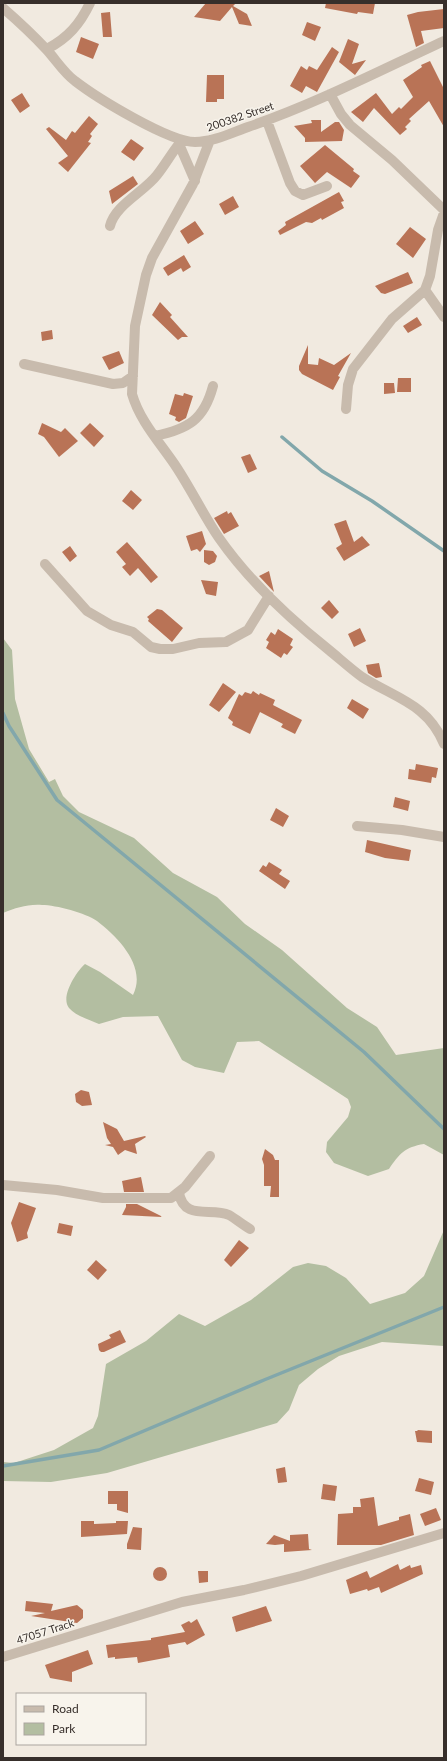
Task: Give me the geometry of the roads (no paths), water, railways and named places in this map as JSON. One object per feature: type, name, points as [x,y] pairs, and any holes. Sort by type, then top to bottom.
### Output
[{"type":"street","points":[[47,50],[70,35],[84,15],[90,3]]},
{"type":"street","name":"200382 Street","points":[[3,8],[47,50],[73,80],[114,107],[180,142],[210,140],[267,120],[330,94],[444,41]]},
{"type":"street","points":[[330,94],[341,114],[350,125],[392,160],[444,212],[438,230],[431,271],[425,290],[392,319],[353,369],[348,385],[346,409]]},
{"type":"street","points":[[267,120],[290,182],[295,191],[303,196],[327,186]]},
{"type":"street","points":[[210,140],[195,181],[152,258],[146,275],[135,326],[132,394],[134,402],[138,411],[190,488],[220,539],[245,571],[292,618],[362,677],[409,703],[433,723],[444,744]]},
{"type":"street","points":[[180,142],[185,162],[195,181]]},
{"type":"street","points":[[110,226],[112,218],[118,210],[141,192],[157,175],[180,142]]},
{"type":"street","points":[[425,290],[444,317]]},
{"type":"street","points":[[24,364],[113,384],[123,383],[133,376]]},
{"type":"street","points":[[155,436],[175,431],[193,422],[200,416],[207,404],[213,386]]},
{"type":"street","points":[[45,564],[87,611],[111,625],[133,632],[151,647],[160,649],[173,649],[199,643],[226,642],[248,630],[269,596]]},
{"type":"street","points":[[433,723],[444,724]]},
{"type":"street","points":[[358,826],[444,836]]},
{"type":"street","points":[[3,1185],[57,1190],[103,1198],[171,1198],[180,1193],[210,1156]]},
{"type":"street","points":[[180,1193],[180,1199],[190,1210],[200,1213],[213,1212],[228,1215],[250,1229]]},
{"type":"street","name":"47057 Track","points":[[3,1657],[182,1602],[244,1590],[301,1576],[444,1532]]},
{"type":"waterway","points":[[282,437],[322,471],[372,501],[444,551]]},
{"type":"waterway","points":[[3,713],[9,726],[57,800],[364,1052],[444,1129]]},
{"type":"waterway","points":[[3,1466],[99,1450],[264,1380],[444,1307]]}]
